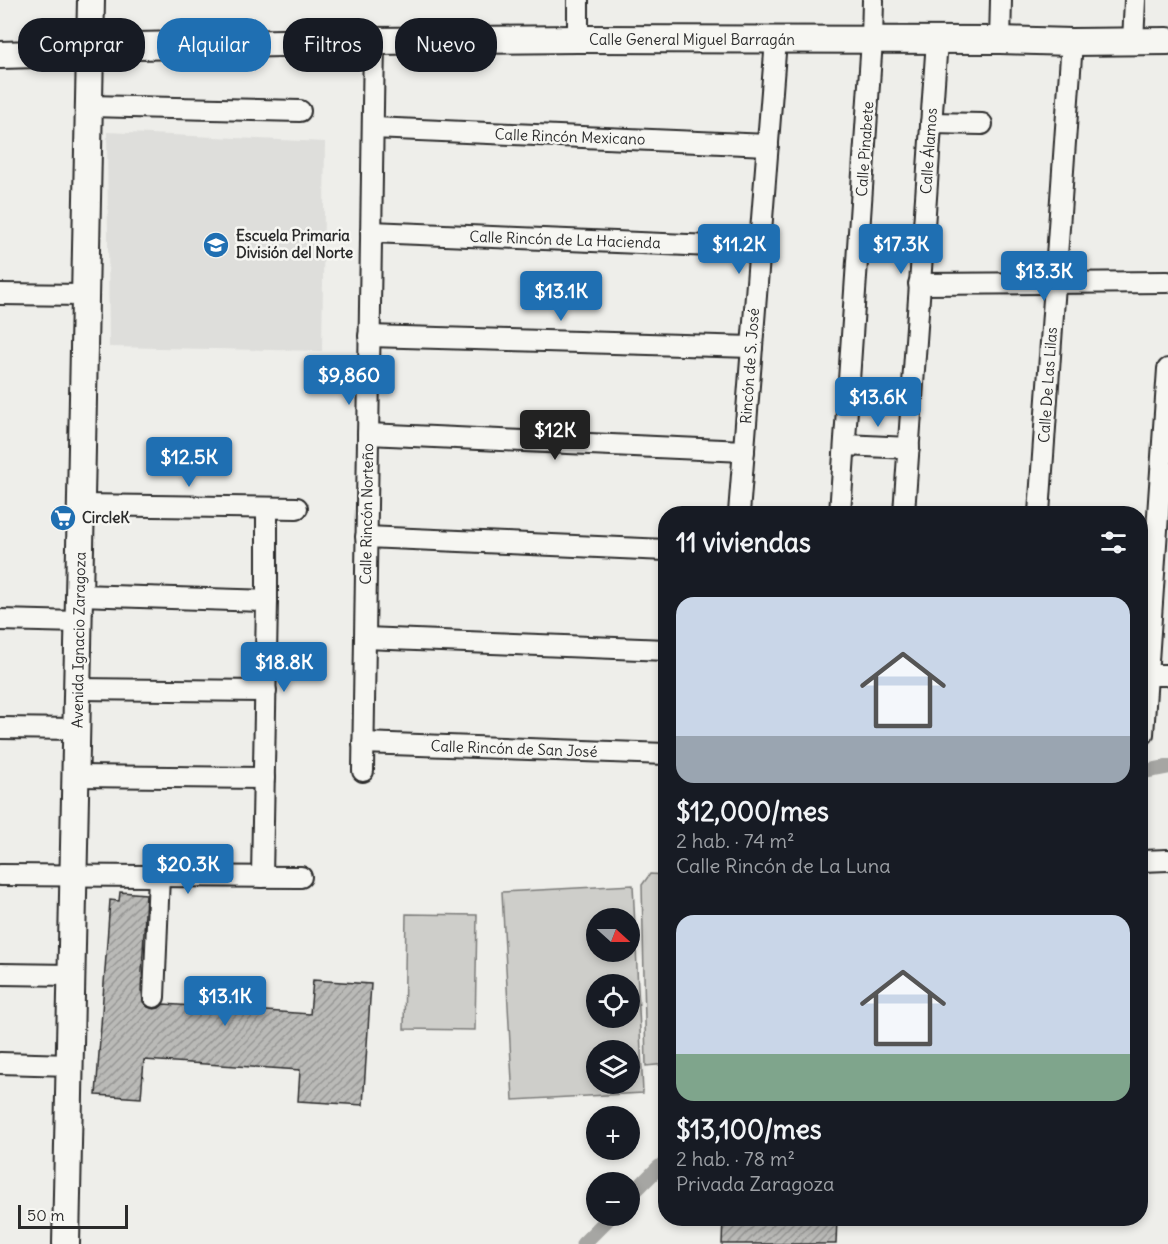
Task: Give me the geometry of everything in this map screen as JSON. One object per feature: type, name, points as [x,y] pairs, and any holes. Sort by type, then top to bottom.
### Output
[{"type":"main road","name":"Avenida Ignacio Zaragoza","points":[[91,0],[91,18]]},
{"type":"main road","name":"Calle General Miguel Barragán","points":[[383,41],[578,39],[1168,41]]},
{"type":"main road","name":"Calle General Miguel Barragán","points":[[145,46],[283,43]]},
{"type":"main road","name":"Calle General Miguel Barragán","points":[[0,55],[18,55]]},
{"type":"main road","name":"Avenida Ignacio Zaragoza","points":[[66,1244],[90,72]]},
{"type":"street","points":[[578,0],[578,39]]},
{"type":"street","name":"Calle Pinabete","points":[[841,506],[873,0]]},
{"type":"street","points":[[1000,40],[1001,0]]},
{"type":"street","points":[[1133,42],[1135,0]]},
{"type":"street","name":"Rincón de S. José","points":[[740,506],[776,40]]},
{"type":"street","name":"Calle Álamos","points":[[905,506],[937,40]]},
{"type":"street","name":"Calle De Las Lilas","points":[[1039,506],[1072,42]]},
{"type":"street","name":"Calle Rincón Norteño","points":[[363,771],[374,72]]},
{"type":"street","points":[[89,106],[300,111]]},
{"type":"street","points":[[931,123],[982,124]]},
{"type":"street","name":"Calle Rincón Mexicano","points":[[373,128],[768,146]]},
{"type":"street","name":"Calle Rincón de La Hacienda","points":[[371,232],[760,248]]},
{"type":"street","points":[[919,284],[1168,282]]},
{"type":"street","points":[[0,294],[85,295]]},
{"type":"street","points":[[369,336],[752,347]]},
{"type":"street","points":[[1148,669],[1161,586],[1149,523],[1164,495],[1168,370]]},
{"type":"street","points":[[368,434],[744,451]]},
{"type":"street","points":[[845,445],[909,447]]},
{"type":"street","points":[[81,505],[297,508]]},
{"type":"street","points":[[262,877],[267,508]]},
{"type":"street","points":[[366,537],[658,550]]},
{"type":"street","points":[[80,595],[267,601]]},
{"type":"street","points":[[0,620],[79,622]]},
{"type":"street","points":[[365,638],[658,650]]},
{"type":"street","points":[[1148,675],[1168,675]]},
{"type":"street","points":[[77,689],[266,691]]},
{"type":"street","points":[[0,729],[77,729]]},
{"type":"street","name":"Calle Rincón de San José","points":[[363,743],[658,754]]},
{"type":"street","points":[[76,776],[264,778]]},
{"type":"street","points":[[1148,861],[1168,860]]},
{"type":"street","points":[[0,874],[301,877]]},
{"type":"street","points":[[154,997],[159,876]]},
{"type":"street","points":[[0,974],[72,975]]},
{"type":"street","points":[[0,1064],[70,1065]]},
{"type":"shaded area","name":"Escuela Primaria División del Norte","points":[[107,132],[325,142],[322,351],[109,347]]},
{"type":"shaded area","points":[[650,874],[658,874],[658,1065],[646,1066],[642,885]]},
{"type":"shaded area","points":[[633,885],[634,908],[586,908],[586,962],[637,962],[637,974],[586,974],[586,1028],[640,1028],[643,1093],[640,1093],[640,1040],[586,1040],[586,1094],[624,1094],[513,1100],[502,892]]},
{"type":"shaded area","points":[[406,914],[477,915],[475,1030],[404,1029]]},
{"type":"building","points":[[120,892],[146,894],[141,991],[143,1002],[148,1007],[154,1009],[164,1004],[310,1014],[313,980],[371,984],[363,1105],[298,1101],[300,1070],[144,1060],[141,1098],[96,1095],[110,900],[119,901]]},
{"type":"building","points":[[723,1226],[837,1226],[836,1244],[722,1244]]},
{"type":"waterway","points":[[1148,771],[1168,767]]},
{"type":"waterway","points":[[640,1186],[658,1168]]},
{"type":"waterway","points":[[583,1244],[601,1226]]},
{"type":"place","name":"Escuela Primaria División del Norte","points":[[216,245]]},
{"type":"place","name":"CircleK","points":[[63,518]]}]
